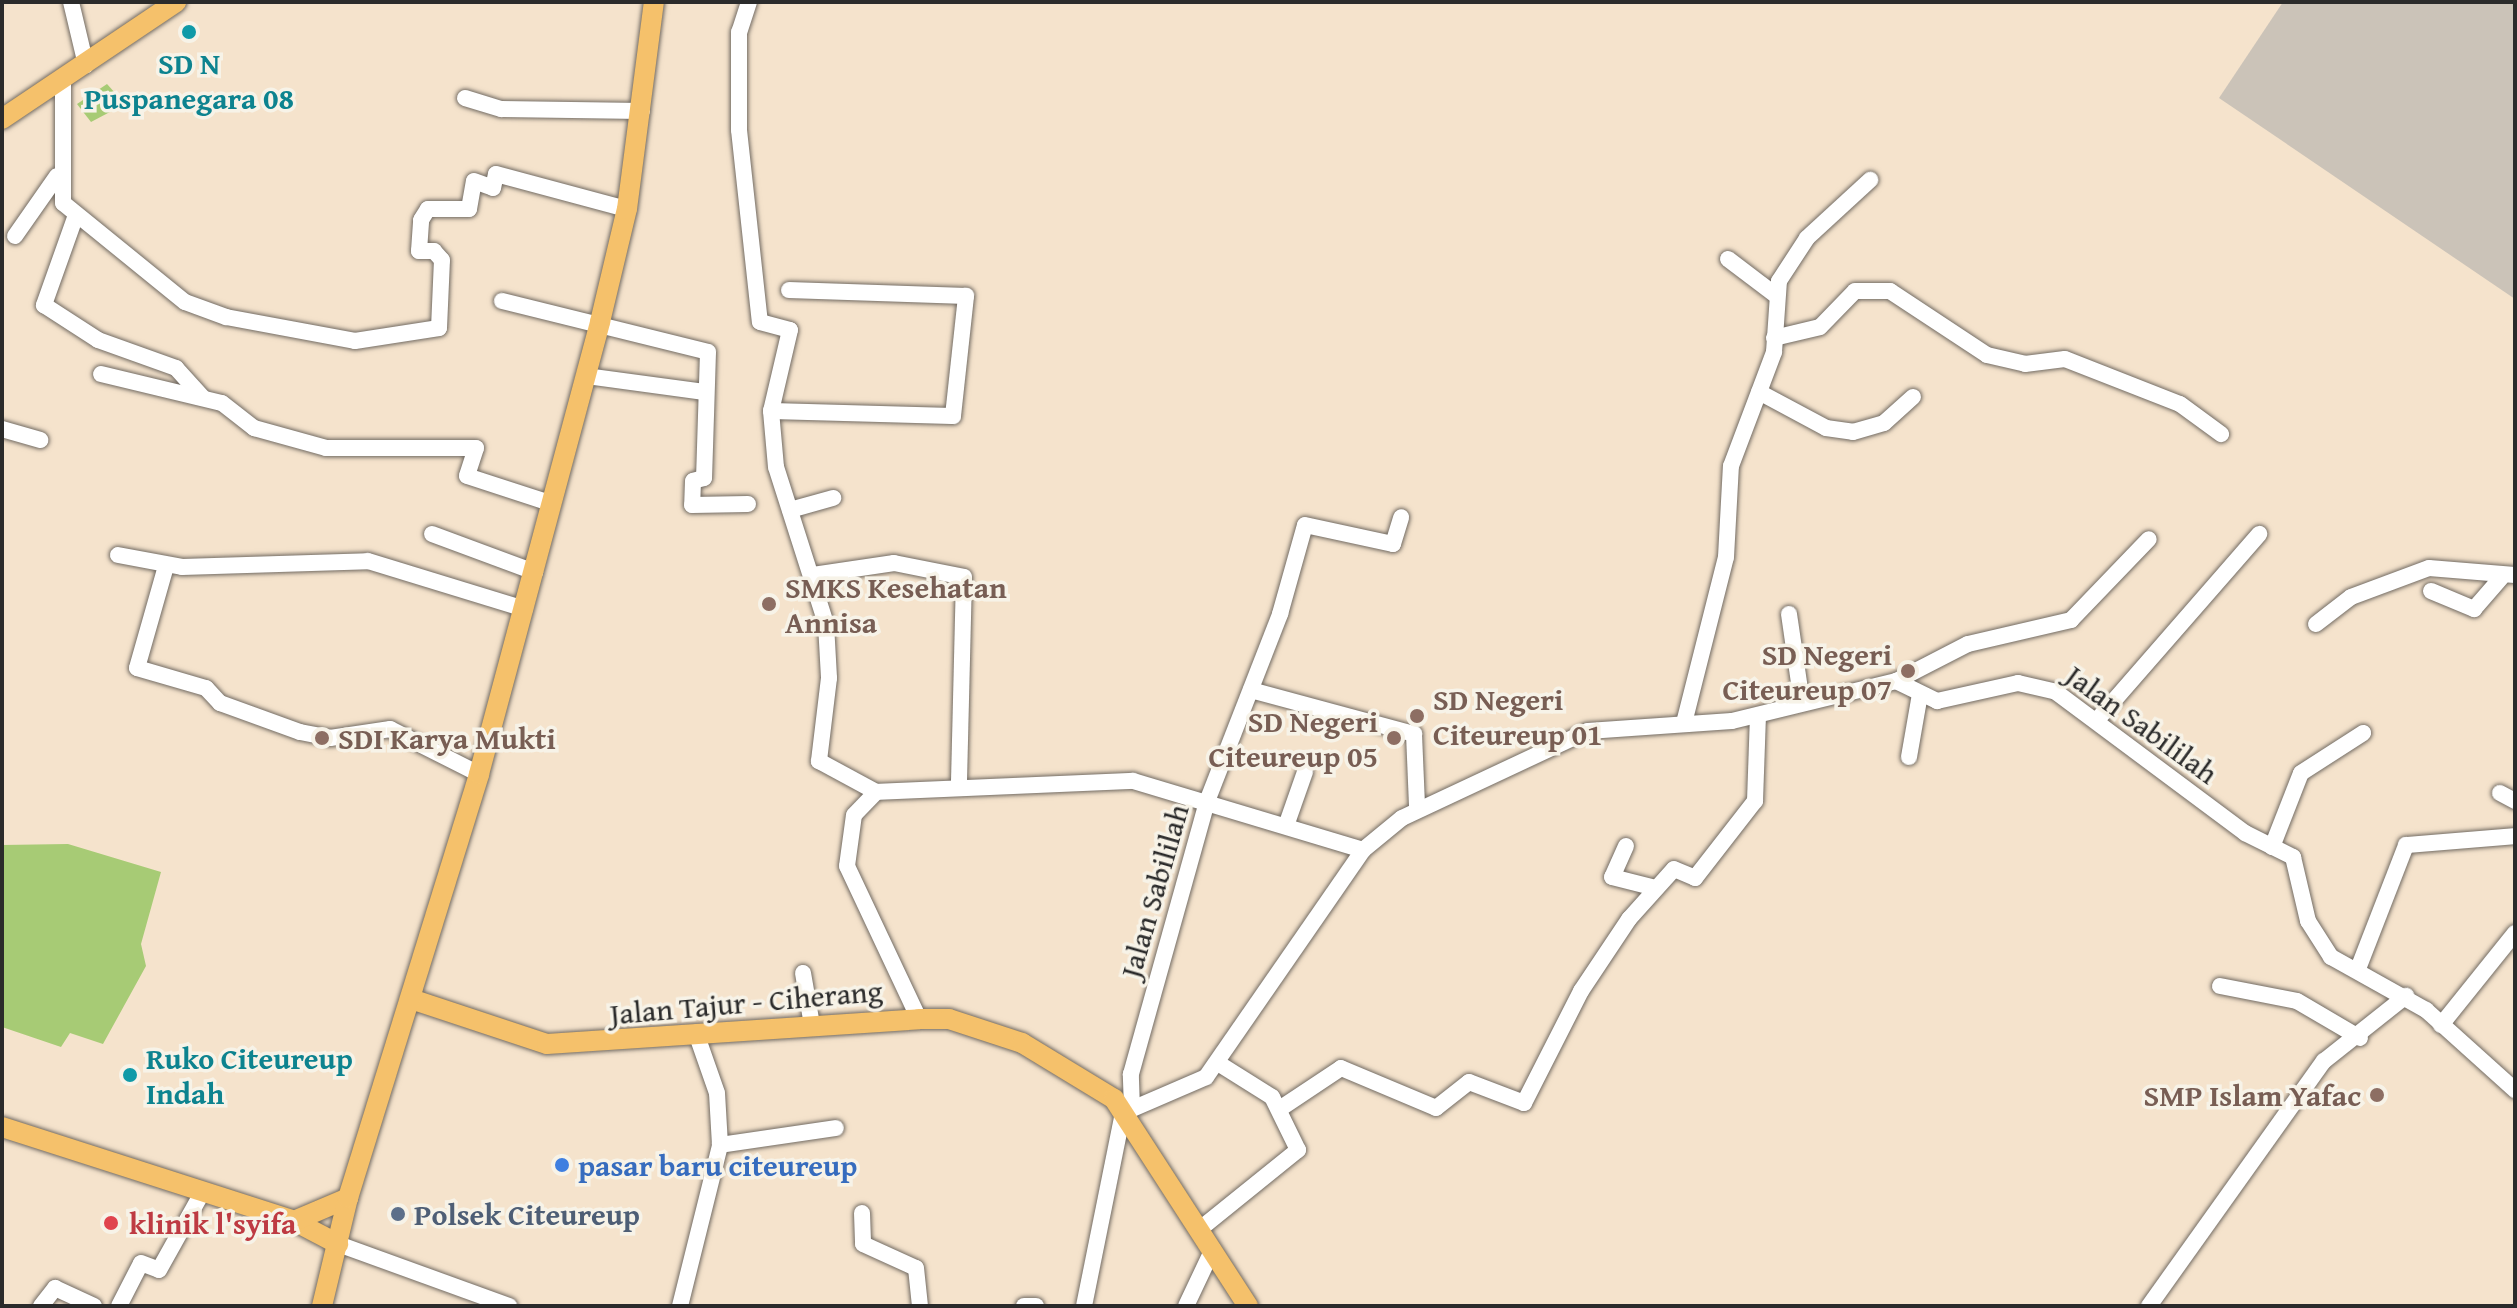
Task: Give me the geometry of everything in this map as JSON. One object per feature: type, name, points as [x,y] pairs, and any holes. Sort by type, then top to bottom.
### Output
[{"type":"main road","points":[[2,119],[63,82],[176,2]]},
{"type":"main road","points":[[322,1306],[348,1198],[479,774],[600,322],[627,209],[654,2]]},
{"type":"main road","name":"Jalan Tajur - Ciherang","points":[[411,999],[547,1044],[919,1019],[976,1027],[1060,1060],[1127,1111],[1248,1306]]},
{"type":"main road","points":[[2,1127],[294,1221],[338,1244]]},
{"type":"main road","points":[[294,1221],[348,1198]]},
{"type":"street","points":[[71,2],[86,65]]},
{"type":"street","points":[[749,2],[737,80],[760,322],[786,326],[790,336],[771,411],[790,510],[813,575],[830,655],[819,761],[876,792],[959,785],[1112,779],[1208,799],[1251,690],[1306,524],[1393,544],[1401,517]]},
{"type":"street","points":[[63,82],[67,141],[60,171],[59,194],[76,215],[206,311],[371,341],[439,328],[442,260],[434,251],[419,251],[421,220],[428,209],[469,209],[474,181],[493,188],[496,174],[627,209]]},
{"type":"street","points":[[465,98],[501,109],[642,111]]},
{"type":"street","points":[[15,236],[60,171]]},
{"type":"street","points":[[1684,723],[1726,557],[1731,466],[1759,392],[1774,338],[1777,296],[1792,255],[1870,180]]},
{"type":"street","points":[[76,215],[44,305],[98,340],[176,368],[203,398]]},
{"type":"street","points":[[1728,259],[1777,296]]},
{"type":"street","points":[[771,411],[953,416],[966,296],[789,290]]},
{"type":"street","points":[[1774,338],[1820,327],[1855,291],[1890,291],[1987,355],[2025,364],[2065,359],[2180,404],[2221,434]]},
{"type":"street","points":[[502,301],[700,346],[708,352],[704,392],[704,478],[693,481],[692,505],[748,504]]},
{"type":"street","points":[[101,374],[203,398],[243,412],[260,430],[326,448],[476,448],[467,476],[553,504]]},
{"type":"street","points":[[586,376],[704,392]]},
{"type":"street","points":[[1759,392],[1826,428],[1853,432],[1884,423],[1913,397]]},
{"type":"street","points":[[2,429],[40,440]]},
{"type":"street","points":[[790,510],[833,498]]},
{"type":"street","points":[[432,534],[535,572]]},
{"type":"street","points":[[2097,720],[2259,534]]},
{"type":"street","points":[[1127,1111],[1196,1084],[1218,1063],[1363,850],[1417,807],[1588,731],[1758,716],[1896,681],[1968,644],[2071,620],[2149,539]]},
{"type":"street","points":[[118,555],[166,566],[368,561],[525,609]]},
{"type":"street","points":[[813,575],[894,563],[964,577],[959,785]]},
{"type":"street","points":[[166,566],[137,668],[206,688],[220,703],[300,732],[330,738],[390,729],[479,774]]},
{"type":"street","points":[[2316,624],[2351,597],[2429,568],[2508,576]]},
{"type":"street","points":[[2431,591],[2474,609],[2508,576]]},
{"type":"street","points":[[1789,614],[1802,703]]},
{"type":"street","name":"Jalan Sabililah","points":[[1896,681],[1920,694],[1950,702],[2036,684],[2097,720],[2297,865],[2308,921],[2321,946],[2406,996],[2515,1090]]},
{"type":"street","points":[[1251,690],[1414,734],[1417,807]]},
{"type":"street","points":[[1909,757],[1920,694]]},
{"type":"street","points":[[1281,1108],[1341,1068],[1436,1108],[1469,1082],[1521,1104],[1571,1023],[1581,991],[1655,888],[1676,868],[1695,878],[1755,801],[1761,781],[1758,716]]},
{"type":"street","points":[[2272,847],[2301,773],[2363,733]]},
{"type":"street","points":[[1287,823],[1305,772]]},
{"type":"street","points":[[876,792],[854,815],[847,866],[919,1019]]},
{"type":"street","name":"Jalan Sabililah","points":[[1084,1306],[1127,1111],[1131,1074],[1208,799],[1363,850]]},
{"type":"street","points":[[2358,969],[2406,845],[2515,836]]},
{"type":"street","points":[[1626,846],[1612,877],[1655,888]]},
{"type":"street","points":[[2441,1025],[2515,933]]},
{"type":"street","points":[[803,973],[811,987],[812,1025]]},
{"type":"street","points":[[2220,986],[2297,1001],[2360,1038]]},
{"type":"street","points":[[2149,1306],[2324,1061],[2360,1038],[2406,996]]},
{"type":"street","points":[[680,1306],[720,1145],[717,1093],[694,1033]]},
{"type":"street","points":[[672,1306],[714,1142],[711,1090],[694,1033]]},
{"type":"street","points":[[1200,1229],[1298,1150],[1281,1108],[1261,1086],[1218,1063]]},
{"type":"street","points":[[720,1145],[836,1128]]},
{"type":"street","points":[[119,1306],[141,1263],[159,1270],[202,1193]]},
{"type":"street","points":[[862,1213],[863,1244],[916,1268],[920,1306]]},
{"type":"street","points":[[338,1244],[509,1306]]},
{"type":"street","points":[[1186,1306],[1213,1249]]},
{"type":"street","points":[[41,1306],[55,1288],[94,1306]]},
{"type":"street","points":[[1024,1306],[1036,1306]]},
{"type":"shaded area","points":[[2283,2],[2515,2],[2515,299],[2219,98]]},
{"type":"green space","points":[[107,84],[125,104],[91,122],[77,104]]},
{"type":"green space","points":[[68,844],[161,872],[141,944],[146,966],[103,1044],[70,1033],[61,1047],[2,1027],[2,845]]},
{"type":"place","name":"SD N Puspanegara 08","points":[[189,32]]},
{"type":"place","name":"SMKS Kesehatan Annisa","points":[[769,604]]},
{"type":"place","name":"SD Negeri Citeureup 07","points":[[1908,671]]},
{"type":"place","name":"SD Negeri Citeureup 01","points":[[1417,716]]},
{"type":"place","name":"SDI Karya Mukti","points":[[322,738]]},
{"type":"place","name":"SD Negeri Citeureup 05","points":[[1394,738]]},
{"type":"place","name":"Ruko Citeureup Indah","points":[[130,1075]]},
{"type":"place","name":"SMP Islam Yafac","points":[[2377,1095]]},
{"type":"place","name":"pasar baru citeureup","points":[[562,1165]]},
{"type":"place","name":"Polsek Citeureup","points":[[398,1214]]},
{"type":"place","name":"klinik l'syifa","points":[[111,1223]]}]
